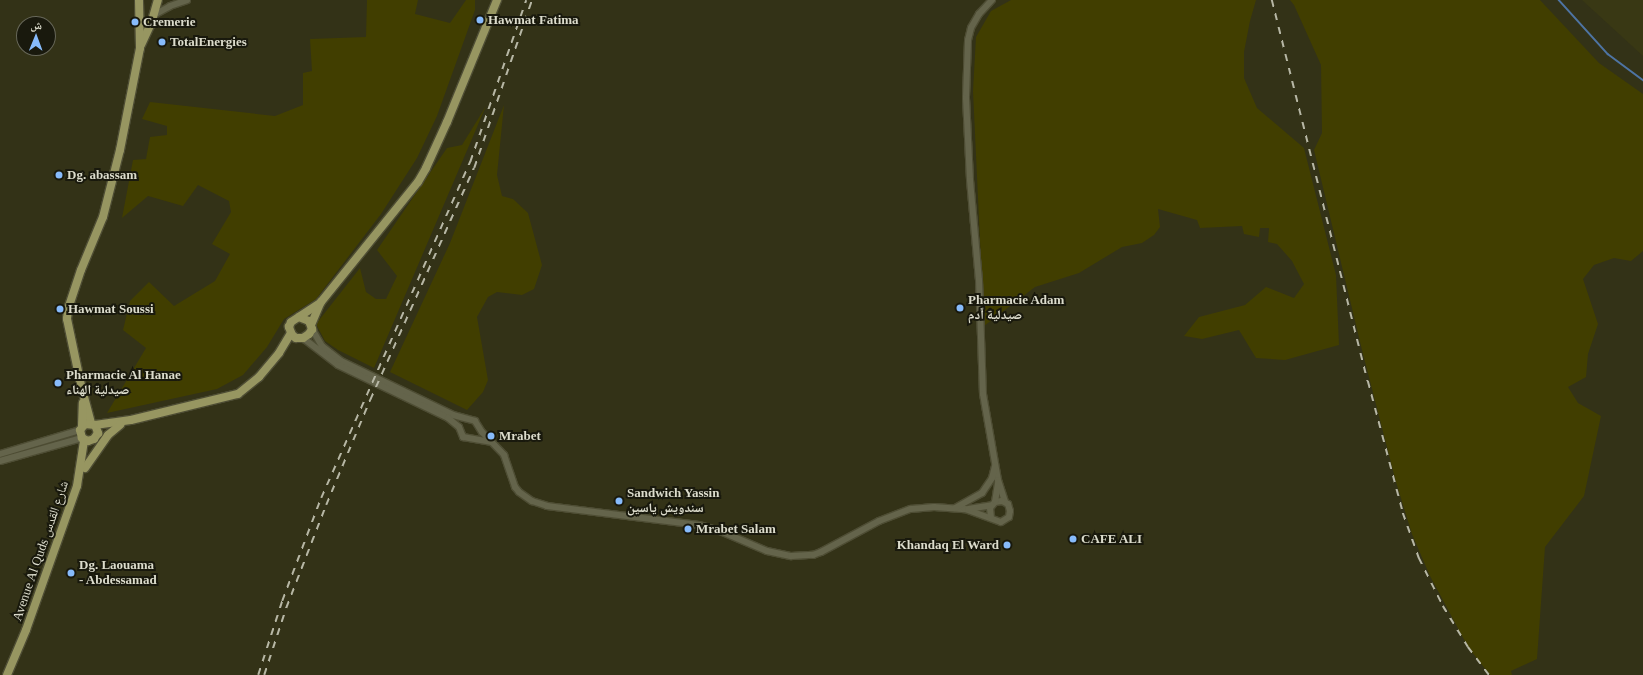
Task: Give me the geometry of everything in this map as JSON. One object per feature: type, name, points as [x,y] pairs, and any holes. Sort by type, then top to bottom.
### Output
[{"type":"main road","points":[[139,0],[141,45]]},
{"type":"main road","points":[[86,440],[95,427],[131,420],[238,394],[254,383],[279,353],[290,332],[291,322],[321,302],[418,182],[447,122],[497,0]]},
{"type":"main road","points":[[139,17],[156,7]]},
{"type":"main road","points":[[95,427],[83,393],[68,319],[68,309],[81,270],[104,216],[120,150],[141,45],[156,7]]},
{"type":"main road","points":[[279,353],[309,334],[321,302]]},
{"type":"main road","points":[[299,317],[307,319],[311,327]]},
{"type":"main road","points":[[290,332],[301,338]]},
{"type":"main road","points":[[83,393],[81,428],[86,440]]},
{"type":"main road","points":[[85,468],[108,435],[120,425],[131,420]]},
{"type":"main road","points":[[81,428],[120,425]]},
{"type":"main road","name":"Avenue Al Quds شارع القدس","points":[[79,479],[85,468],[86,440]]},
{"type":"main road","name":"Avenue Al Quds شارع القدس","points":[[7,675],[26,630],[79,479],[86,440]]},
{"type":"street","points":[[156,7],[170,6],[187,0]]},
{"type":"street","points":[[301,338],[328,358],[351,369],[453,415],[475,421],[479,429],[504,455],[515,487],[523,496],[532,502],[559,508],[699,525],[720,531],[780,555],[801,556],[821,552],[879,521],[902,512],[922,508],[965,509],[997,521],[1007,519],[1010,510],[1005,502],[998,480],[983,394],[978,280],[970,180],[966,98],[968,40],[971,28],[979,14],[992,0]]},
{"type":"street","points":[[311,327],[318,340],[326,350],[351,369]]},
{"type":"street","points":[[418,400],[448,418],[459,428],[461,434],[471,439],[492,442]]},
{"type":"street","points":[[459,428],[465,419]]},
{"type":"street","points":[[0,454],[81,428]]},
{"type":"street","points":[[471,439],[477,435],[479,429]]},
{"type":"street","points":[[0,461],[86,440]]},
{"type":"street","points":[[953,508],[982,493],[992,478],[996,465]]},
{"type":"street","points":[[991,518],[989,511],[993,504],[998,480]]},
{"type":"street","points":[[965,509],[1005,502]]},
{"type":"shaded area","points":[[367,0],[418,0],[415,14],[450,23],[466,0],[475,0],[475,10],[437,116],[417,158],[381,214],[316,299],[284,319],[267,347],[243,375],[217,389],[107,413],[146,348],[123,330],[130,301],[149,282],[174,306],[215,281],[230,254],[212,244],[231,212],[229,201],[198,185],[183,206],[148,196],[122,218],[133,160],[146,159],[150,137],[167,135],[167,126],[142,119],[150,102],[275,116],[303,105],[303,73],[312,71],[310,39],[366,37]]},
{"type":"shaded area","points":[[1011,0],[1256,0],[1244,52],[1244,78],[1257,108],[1304,148],[1336,275],[1339,345],[1285,360],[1256,358],[1239,330],[1202,339],[1184,336],[1199,317],[1245,305],[1266,287],[1294,298],[1304,284],[1292,261],[1277,244],[1268,242],[1269,228],[1260,228],[1259,237],[1244,234],[1242,226],[1200,228],[1197,220],[1158,209],[1160,227],[1154,235],[1142,243],[1122,247],[1079,273],[1035,287],[984,326],[973,91],[976,37],[991,11]]},
{"type":"shaded area","points":[[1290,0],[1540,0],[1599,63],[1643,94],[1643,251],[1631,261],[1614,258],[1594,265],[1583,279],[1598,324],[1588,354],[1586,377],[1568,387],[1578,403],[1601,416],[1584,496],[1545,547],[1537,659],[1511,671],[1512,675],[1490,675],[1468,647],[1430,576],[1412,534],[1396,482],[1362,350],[1314,150],[1322,133],[1321,65],[1294,5]]},
{"type":"shaded area","points":[[1582,0],[1643,0],[1643,56]]},
{"type":"shaded area","points":[[504,105],[497,175],[502,196],[513,199],[528,213],[542,265],[534,289],[522,295],[497,292],[488,297],[477,317],[488,380],[483,392],[467,410],[390,372],[450,243]]},
{"type":"shaded area","points":[[486,106],[374,368],[338,350],[325,341],[316,324],[360,268],[366,292],[376,299],[386,299],[397,276],[377,250],[447,148],[462,145]]},
{"type":"waterway","points":[[1559,0],[1608,54],[1643,80]]},
{"type":"railway","points":[[258,675],[282,601],[321,498],[470,162],[526,0]]},
{"type":"railway","points":[[264,675],[286,608],[326,505],[370,400],[474,168],[532,0]]},
{"type":"railway","points":[[1272,0],[1368,381],[1403,513],[1419,558],[1443,606],[1468,647],[1489,675]]},
{"type":"place","name":"Hawmat Fatima","points":[[480,20]]},
{"type":"place","name":"Cremerie","points":[[135,22]]},
{"type":"place","name":"TotalEnergies","points":[[162,42]]},
{"type":"place","name":"Dg. abassam","points":[[59,175]]},
{"type":"place","name":"Pharmacie Adam صيدلية اًدم","points":[[960,308]]},
{"type":"place","name":"Hawmat Soussi","points":[[60,309]]},
{"type":"place","name":"Pharmacie Al Hanae صيدلية الهناء","points":[[58,383]]},
{"type":"place","name":"Mrabet","points":[[491,436]]},
{"type":"place","name":"Sandwich Yassin سندويش ياسين","points":[[619,501]]},
{"type":"place","name":"Mrabet Salam","points":[[688,529]]},
{"type":"place","name":"CAFE ALI","points":[[1073,539]]},
{"type":"place","name":"Khandaq El Ward","points":[[1007,545]]},
{"type":"place","name":"Dg. Laouama - Abdessamad","points":[[71,573]]}]
